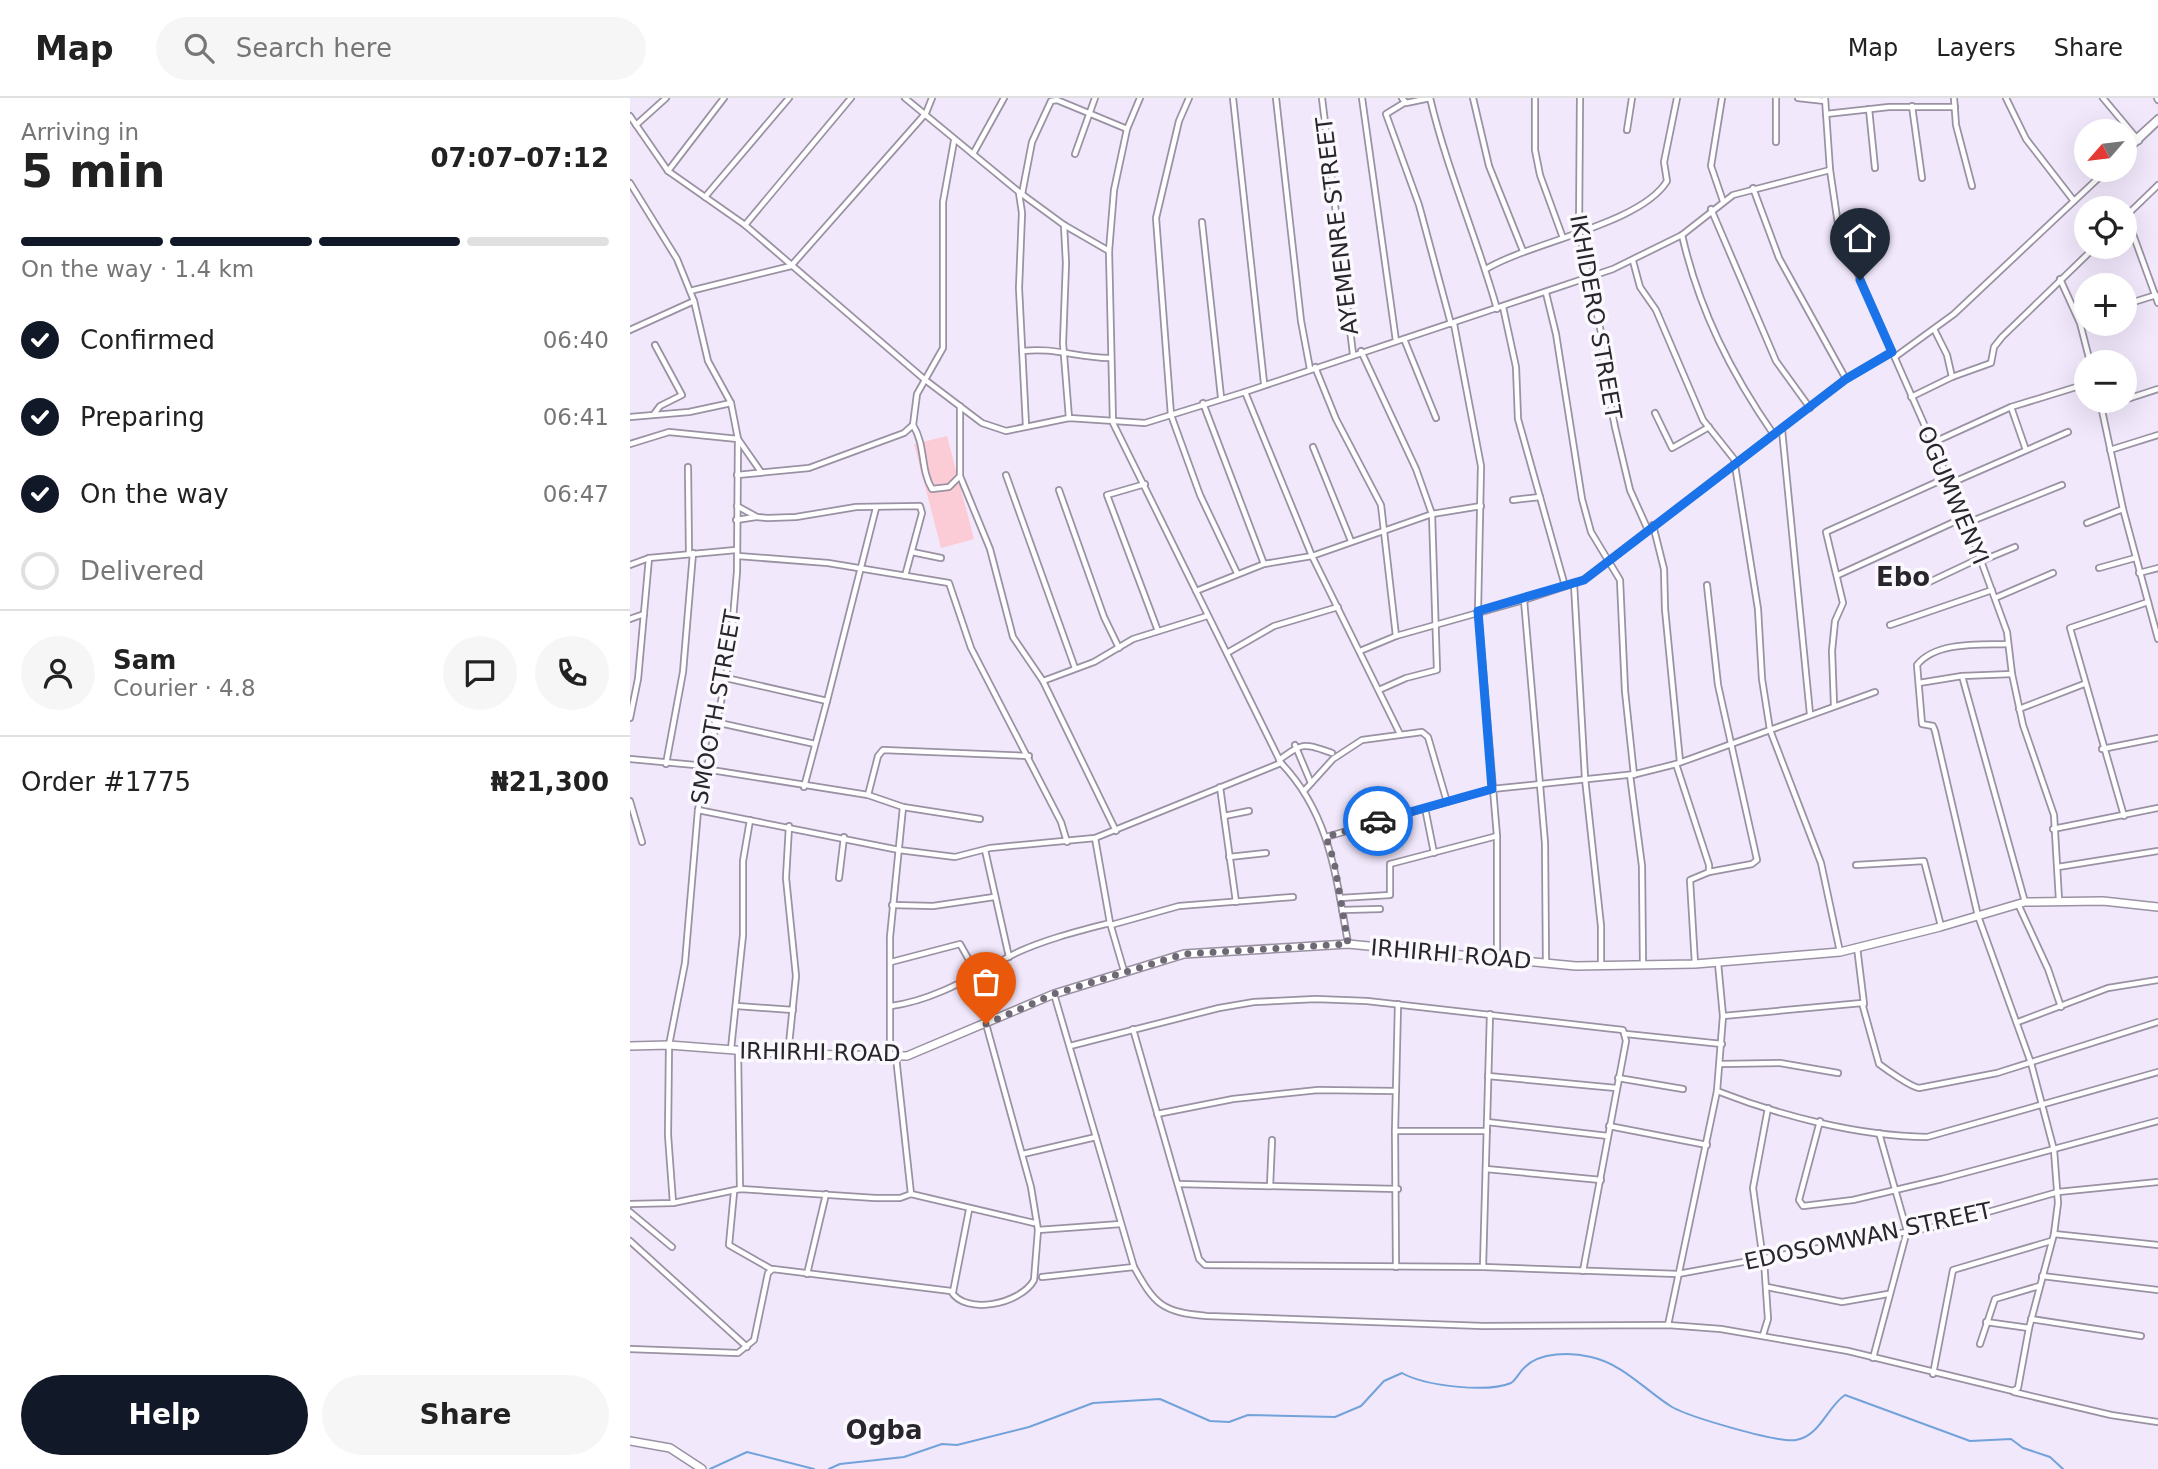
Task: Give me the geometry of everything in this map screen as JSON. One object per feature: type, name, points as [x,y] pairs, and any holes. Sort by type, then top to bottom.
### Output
[{"type":"street","points":[[636,125],[666,98]]},
{"type":"street","points":[[668,171],[723,98]]},
{"type":"street","points":[[705,197],[789,98]]},
{"type":"street","points":[[745,225],[851,98]]},
{"type":"street","points":[[905,98],[1020,193],[1064,225],[1109,251]]},
{"type":"street","points":[[690,291],[791,266],[926,113],[932,98]]},
{"type":"street","points":[[973,154],[1004,98]]},
{"type":"street","points":[[1075,153],[1095,98]]},
{"type":"street","points":[[1140,98],[1127,129],[1114,190],[1109,251],[1110,358],[1114,423],[1280,762],[1304,791],[1326,837],[1348,944]]},
{"type":"street","points":[[1189,98],[1179,121],[1156,218],[1171,415],[1200,495],[1237,573]]},
{"type":"street","points":[[1233,98],[1264,383]]},
{"type":"street","points":[[1276,98],[1301,321],[1313,368],[1381,505],[1386,527],[1396,636]]},
{"type":"street","name":"AYEMENRE STREET","points":[[1322,98],[1353,354]]},
{"type":"street","points":[[1362,98],[1396,341]]},
{"type":"street","points":[[1497,957],[1497,836],[1478,611],[1481,506],[1479,449],[1452,324],[1419,205],[1386,114],[1403,100],[1430,98],[1446,161],[1500,308],[1516,367],[1518,419],[1565,586]]},
{"type":"street","points":[[1473,98],[1489,166],[1523,251]]},
{"type":"street","points":[[1535,98],[1535,150],[1540,176],[1563,238]]},
{"type":"street","name":"IKHIDERO STREET","points":[[1580,98],[1576,212],[1579,232],[1602,337],[1603,366],[1615,426],[1630,490],[1648,530]]},
{"type":"street","points":[[1627,130],[1632,98]]},
{"type":"street","points":[[1486,270],[1523,251],[1579,232],[1654,197],[1665,184],[1664,162],[1677,98]]},
{"type":"street","points":[[1722,98],[1711,166],[1723,201]]},
{"type":"street","points":[[1776,98],[1776,142]]},
{"type":"street","points":[[1798,98],[1825,99]]},
{"type":"street","points":[[1954,98],[1956,125],[1972,186]]},
{"type":"street","points":[[1360,651],[1396,636],[1574,584],[1595,573],[1609,559],[1846,379],[1894,355],[1934,330],[2074,201],[2026,139],[2006,98]]},
{"type":"street","points":[[2103,98],[2120,119]]},
{"type":"street","points":[[1026,426],[1019,288],[1022,212],[1020,193],[1032,142],[1050,99],[1127,129]]},
{"type":"street","name":"OGUMWENYI","points":[[1825,99],[1830,170],[1839,230],[1966,520],[1995,598],[2008,644],[2019,709],[2054,815],[2059,900]]},
{"type":"street","points":[[1826,114],[1912,106],[1955,107]]},
{"type":"street","points":[[1912,106],[1922,178]]},
{"type":"street","points":[[1868,109],[1875,168]]},
{"type":"street","points":[[630,117],[668,171],[745,225],[925,379],[982,424],[1006,431],[1069,418],[1144,423],[1221,397],[1245,392],[1264,383],[1546,293],[1633,261],[1682,235],[1723,201],[1753,188],[1830,170]]},
{"type":"street","points":[[2137,139],[2158,120]]},
{"type":"street","points":[[954,141],[943,202],[943,348],[916,398],[913,425],[920,438],[924,467],[932,489],[949,487],[960,476]]},
{"type":"street","points":[[2079,196],[2095,182]]},
{"type":"street","points":[[2137,205],[2158,185]]},
{"type":"street","name":"SMOOTH STREET","points":[[631,186],[677,258],[694,302],[708,361],[731,403],[738,439],[737,553],[726,678],[698,810],[685,963],[669,1045],[667,1135],[673,1203]]},
{"type":"street","points":[[1753,188],[1779,258],[1846,379]]},
{"type":"street","points":[[1711,209],[1776,360],[1810,408]]},
{"type":"street","points":[[1202,222],[1221,397]]},
{"type":"street","points":[[1064,225],[1066,263],[1063,352],[1069,418]]},
{"type":"street","points":[[1682,235],[1694,282],[1726,360],[1774,435]]},
{"type":"street","points":[[2137,247],[2158,303]]},
{"type":"street","points":[[1911,397],[1952,377],[1991,363],[1994,347],[2002,337],[2082,259]]},
{"type":"street","points":[[1633,261],[1640,287],[1651,300],[1688,379],[1703,420],[1730,451],[1742,495],[1758,609],[1759,652],[1770,730],[1821,863],[1840,952]]},
{"type":"street","points":[[2060,279],[2074,309]]},
{"type":"street","points":[[1546,293],[1556,334],[1582,499],[1591,532],[1620,580],[1622,592],[1625,691],[1642,866],[1643,965]]},
{"type":"street","points":[[2137,301],[2156,295]]},
{"type":"street","points":[[630,330],[672,309],[694,302]]},
{"type":"street","points":[[1934,330],[1947,355],[1952,377]]},
{"type":"street","points":[[1404,339],[1436,418]]},
{"type":"street","points":[[653,414],[660,406],[682,395],[655,345]]},
{"type":"street","points":[[1022,351],[1048,348],[1081,358],[1110,358]]},
{"type":"street","points":[[1362,351],[1416,469],[1432,514],[1437,670],[1406,678],[1379,690]]},
{"type":"street","points":[[1932,443],[2011,407],[2074,388]]},
{"type":"street","points":[[2137,396],[2158,389]]},
{"type":"street","points":[[1245,392],[1312,556],[1400,734]]},
{"type":"street","points":[[630,417],[688,412],[731,403]]},
{"type":"street","points":[[1203,403],[1264,564]]},
{"type":"street","points":[[960,405],[960,476],[990,549],[1013,637],[1043,681],[1116,831]]},
{"type":"street","points":[[2011,407],[2026,450]]},
{"type":"street","points":[[1655,412],[1672,448],[1709,427]]},
{"type":"street","points":[[2102,413],[2123,509],[2158,639]]},
{"type":"street","points":[[737,475],[816,466],[904,433],[913,425]]},
{"type":"street","points":[[1782,429],[1810,714]]},
{"type":"street","points":[[630,444],[669,432],[738,439],[761,472]]},
{"type":"street","points":[[1949,484],[2068,432]]},
{"type":"street","points":[[2110,450],[2158,435]]},
{"type":"street","points":[[1313,447],[1351,541]]},
{"type":"street","points":[[666,764],[683,672],[691,553],[688,467]]},
{"type":"street","points":[[1006,475],[1075,668]]},
{"type":"street","points":[[1834,705],[1832,651],[1835,621],[1843,604],[1826,532],[1946,478]]},
{"type":"street","points":[[1145,484],[1107,495],[1158,631]]},
{"type":"street","points":[[1838,575],[1966,520],[2062,485]]},
{"type":"street","points":[[1059,490],[1074,538],[1119,648]]},
{"type":"street","points":[[1513,500],[1540,497]]},
{"type":"street","points":[[737,506],[757,517]]},
{"type":"street","points":[[1196,591],[1237,573],[1264,564],[1312,556],[1386,527],[1432,514],[1481,506]]},
{"type":"street","points":[[736,520],[796,517],[856,507],[921,507],[905,576]]},
{"type":"street","points":[[804,787],[876,508]]},
{"type":"street","points":[[2087,523],[2123,509]]},
{"type":"street","points":[[1653,525],[1667,588],[1665,609],[1678,763],[1709,872]]},
{"type":"street","points":[[1925,584],[2015,547]]},
{"type":"street","points":[[912,552],[941,558]]},
{"type":"street","points":[[631,562],[691,553],[737,553],[828,563],[949,583],[971,648],[1029,756],[1061,822],[1067,843]]},
{"type":"street","points":[[630,718],[638,679],[649,558]]},
{"type":"street","points":[[2099,568],[2136,558]]},
{"type":"street","points":[[2139,573],[2158,568]]},
{"type":"street","points":[[1995,598],[2053,573]]},
{"type":"street","points":[[1574,584],[1585,778],[1601,926],[1601,966]]},
{"type":"street","points":[[1695,964],[1690,880],[1709,872],[1752,864],[1757,860],[1718,685],[1707,585]]},
{"type":"street","points":[[1890,625],[1992,590]]},
{"type":"street","points":[[1524,600],[1548,905],[1546,962]]},
{"type":"street","points":[[2124,816],[2102,749],[2070,628],[2147,602]]},
{"type":"street","points":[[1227,653],[1274,626],[1338,607]]},
{"type":"street","points":[[630,619],[644,614]]},
{"type":"street","points":[[1043,681],[1158,631],[1207,616]]},
{"type":"street","points":[[2008,644],[1957,647],[1924,658],[1917,665],[1922,724],[1933,726],[1935,731],[1978,916],[2018,1022],[2054,1150],[2057,1192],[2054,1234],[2031,1319],[2018,1388],[2013,1391]]},
{"type":"street","points":[[1919,683],[1962,676],[2012,674]]},
{"type":"street","points":[[1962,676],[2022,903],[2061,1007]]},
{"type":"street","points":[[726,678],[827,701]]},
{"type":"street","points":[[2019,709],[2084,684]]},
{"type":"street","points":[[1326,837],[1492,789],[1632,775],[1678,763],[1875,691]]},
{"type":"street","points":[[715,722],[815,744]]},
{"type":"street","points":[[1304,791],[1346,748],[1362,740],[1400,734],[1408,736],[1422,732],[1428,737],[1447,802]]},
{"type":"street","points":[[2102,749],[2158,738]]},
{"type":"street","points":[[698,810],[899,850],[955,857],[985,850],[1095,838],[1280,762],[1295,746],[1304,744],[1332,752]]},
{"type":"street","points":[[1295,746],[1311,783]]},
{"type":"street","points":[[868,795],[878,756],[883,750],[1029,756]]},
{"type":"street","points":[[630,759],[706,767],[804,787],[868,795],[903,807],[980,819]]},
{"type":"street","points":[[1220,787],[1236,902]]},
{"type":"street","points":[[630,801],[642,842]]},
{"type":"street","points":[[903,807],[892,905],[891,1006],[893,1057],[911,1194]]},
{"type":"street","points":[[1425,808],[1434,853]]},
{"type":"street","points":[[2053,830],[2158,808]]},
{"type":"street","points":[[1224,817],[1249,811]]},
{"type":"street","points":[[740,1189],[734,1050],[743,935],[743,861],[750,820]]},
{"type":"street","points":[[788,1054],[796,962],[786,878],[789,826]]},
{"type":"street","points":[[1340,898],[1390,895],[1390,864],[1497,836]]},
{"type":"street","points":[[839,878],[844,838]]},
{"type":"street","points":[[1095,838],[1111,924],[1124,971]]},
{"type":"street","points":[[985,850],[1009,957]]},
{"type":"street","points":[[2058,867],[2158,851]]},
{"type":"street","points":[[1229,857],[1266,853]]},
{"type":"street","points":[[1856,865],[1924,861],[1941,927]]},
{"type":"street","points":[[892,905],[933,906],[994,897]]},
{"type":"street","points":[[891,1006],[930,997],[1009,957],[1072,933],[1179,906],[1293,897]]},
{"type":"street","name":"IRHIRHI ROAD","points":[[630,1046],[669,1045],[788,1054],[907,1056],[1054,994],[1184,954],[1348,944],[1601,966],[1718,963],[1840,952],[1941,927],[2022,903],[2059,900],[2158,907]]},
{"type":"street","points":[[1342,910],[1380,909]]},
{"type":"street","points":[[891,962],[960,944],[977,974]]},
{"type":"street","points":[[1857,947],[1864,1005],[1879,1064],[1894,1071],[1912,1087],[1997,1073],[2158,1022]]},
{"type":"street","points":[[1668,1325],[1717,1091],[1723,1016],[1718,963]]},
{"type":"street","points":[[2018,1022],[2108,988],[2158,980]]},
{"type":"street","points":[[1054,994],[1134,1267],[1152,1298],[1161,1306],[1180,1314],[1483,1326],[1668,1325],[1762,1335],[1873,1357],[1933,1374],[2111,1415],[2158,1422]]},
{"type":"street","points":[[1070,1046],[1132,1029],[1254,1002],[1316,999],[1490,1014],[1616,1028],[1626,1034],[1722,1044]]},
{"type":"street","points":[[1723,1016],[1859,1002],[1864,1005]]},
{"type":"street","points":[[1396,1267],[1398,1004]]},
{"type":"street","points":[[737,1006],[793,1010]]},
{"type":"street","points":[[1483,1267],[1490,1014]]},
{"type":"street","points":[[734,1192],[729,1245],[771,1269],[952,1293],[957,1298],[985,1305],[1000,1304],[1019,1295],[1034,1280],[1038,1230],[1034,1223],[1031,1187],[1023,1154],[986,1024]]},
{"type":"street","points":[[1132,1029],[1178,1184],[1398,1189]]},
{"type":"street","points":[[1583,1271],[1626,1034]]},
{"type":"street","points":[[1720,1064],[1780,1063],[1838,1073]]},
{"type":"street","points":[[1717,1091],[1768,1108],[1821,1121],[1880,1133],[1927,1137],[2043,1107],[2158,1072]]},
{"type":"street","points":[[1488,1076],[1616,1088]]},
{"type":"street","points":[[1618,1078],[1683,1089]]},
{"type":"street","points":[[1157,1114],[1233,1099],[1318,1090],[1396,1091]]},
{"type":"street","points":[[1762,1335],[1768,1319],[1753,1188],[1768,1108]]},
{"type":"street","points":[[1821,1121],[1799,1200],[1803,1206],[1824,1205],[1895,1189],[2158,1121]]},
{"type":"street","points":[[1487,1122],[1608,1136]]},
{"type":"street","points":[[1609,1126],[1707,1145]]},
{"type":"street","points":[[1395,1131],[1487,1131]]},
{"type":"street","points":[[1873,1357],[1907,1231],[1880,1133]]},
{"type":"street","points":[[1023,1154],[1096,1137]]},
{"type":"street","points":[[1270,1186],[1272,1140]]},
{"type":"street","points":[[1486,1169],[1601,1180]]},
{"type":"street","name":"EDOSOMWAN STREET","points":[[1178,1184],[1199,1259],[1205,1265],[1483,1267],[1678,1274],[1939,1226],[2057,1192],[2158,1182]]},
{"type":"street","points":[[630,1204],[673,1203],[740,1189],[875,1198],[900,1198],[911,1194],[969,1210],[1034,1223]]},
{"type":"street","points":[[807,1274],[826,1194]]},
{"type":"street","points":[[952,1293],[969,1210]]},
{"type":"street","points":[[630,1212],[672,1247]]},
{"type":"street","points":[[1038,1230],[1121,1224]]},
{"type":"street","points":[[2054,1234],[2158,1245]]},
{"type":"street","points":[[630,1241],[747,1346]]},
{"type":"street","points":[[1933,1374],[1953,1270],[2052,1241]]},
{"type":"street","points":[[1042,1277],[1134,1267]]},
{"type":"street","points":[[630,1349],[732,1354],[747,1346],[754,1340],[771,1269]]},
{"type":"street","points":[[2042,1276],[2158,1290]]},
{"type":"street","points":[[1980,1344],[1995,1299],[2039,1286]]},
{"type":"street","points":[[1766,1287],[1842,1302],[1888,1294]]},
{"type":"street","points":[[2031,1319],[2141,1336]]},
{"type":"street","points":[[1986,1322],[2029,1328]]},
{"type":"street","points":[[630,1441],[670,1448],[702,1469]]},
{"type":"shaded area","points":[[947,436],[974,539],[941,548],[914,444]]},
{"type":"waterway","points":[[829,1469],[840,1464],[904,1457],[942,1444],[957,1445],[1029,1427],[1093,1403],[1160,1399],[1210,1421],[1229,1422],[1248,1415],[1335,1417],[1361,1406],[1384,1381],[1402,1373],[1440,1385],[1472,1388],[1500,1386],[1511,1383],[1523,1369],[1539,1358],[1565,1354],[1583,1355],[1603,1361],[1624,1372],[1672,1407],[1753,1434],[1786,1440],[1804,1437],[1817,1427],[1845,1395],[1970,1441],[2011,1439],[2023,1448],[2050,1457],[2063,1469]]},
{"type":"waterway","points":[[710,1469],[747,1452],[814,1469]]},
{"type":"way so far","points":[[986,1024],[1054,994],[1184,954],[1348,944],[1334,861],[1326,837],[1378,821]]},
{"type":"district","name":"Ebo","points":[[1903,577]]},
{"type":"district","name":"Ogba","points":[[884,1430]]},
{"type":"route","points":[[1378,821],[1492,789],[1478,611],[1524,600],[1584,580],[1679,504],[1846,379],[1892,352],[1860,280]]}]
